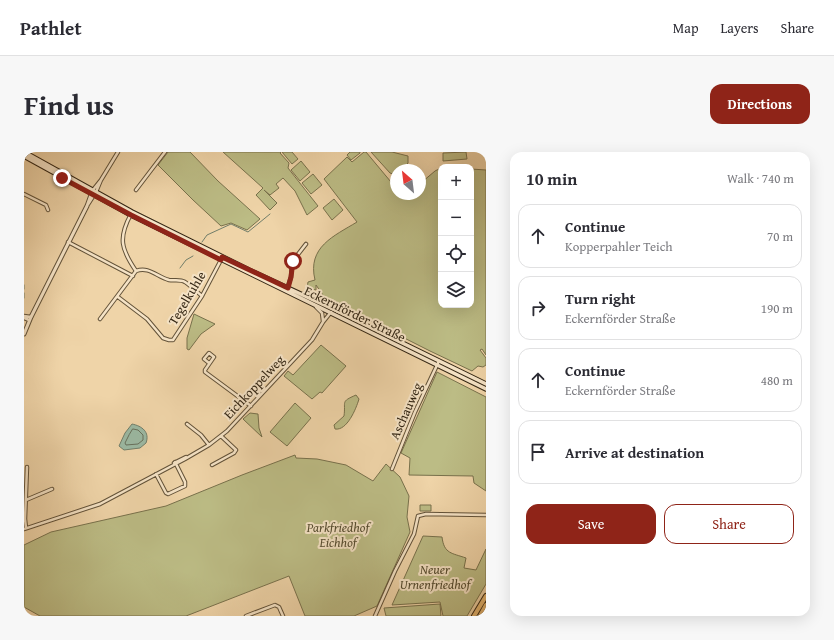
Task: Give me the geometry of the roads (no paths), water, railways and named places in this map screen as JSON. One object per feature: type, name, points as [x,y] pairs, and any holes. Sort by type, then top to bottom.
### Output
[{"type":"highway","points":[[474,616],[486,596]]},
{"type":"highway","points":[[480,616],[486,605]]},
{"type":"main road","name":"Eckernförder Straße","points":[[24,152],[93,193]]},
{"type":"main road","name":"Eckernförder Straße","points":[[24,156],[132,214],[330,310],[486,389]]},
{"type":"main road","name":"Eckernförder Straße","points":[[287,290],[315,305],[330,310]]},
{"type":"main road","name":"Eckernförder Straße","points":[[438,364],[486,384]]},
{"type":"street","points":[[24,334],[30,319],[93,193],[118,152]]},
{"type":"street","points":[[136,190],[165,152]]},
{"type":"street","points":[[24,194],[46,205],[48,210]]},
{"type":"street","points":[[132,214],[124,230],[124,242],[126,256],[136,271]]},
{"type":"street","points":[[68,242],[133,276]]},
{"type":"street","points":[[287,290],[291,277],[292,262],[306,244]]},
{"type":"street","name":"Tegelkuhle","points":[[118,297],[147,319],[163,338],[171,340],[175,337],[202,296],[222,258]]},
{"type":"street","points":[[100,319],[136,271],[140,270],[148,270],[171,280],[183,281],[202,296]]},
{"type":"street","points":[[315,305],[321,311],[323,322]]},
{"type":"street","points":[[323,318],[330,310]]},
{"type":"street","name":"Eichkoppelweg","points":[[25,529],[95,506],[209,445],[221,436],[312,340],[330,310]]},
{"type":"street","points":[[24,317],[30,319]]},
{"type":"street","points":[[209,363],[205,372],[250,406]]},
{"type":"street","name":"Aschauweg","points":[[392,469],[415,412],[438,364]]},
{"type":"street","points":[[187,424],[201,435],[209,445]]},
{"type":"street","points":[[212,465],[234,453],[236,450],[221,436]]},
{"type":"street","points":[[156,474],[166,493],[170,494],[185,486],[185,482],[175,463]]},
{"type":"street","points":[[25,529],[27,467]]},
{"type":"street","points":[[26,500],[52,489]]},
{"type":"street","points":[[375,616],[395,570],[414,534],[417,518],[421,515],[486,515]]},
{"type":"street","points":[[246,616],[275,605],[279,607],[283,616]]},
{"type":"water","points":[[132,424],[139,426],[144,430],[147,436],[146,443],[140,448],[124,450],[119,446],[125,433]]},
{"type":"waterway","points":[[202,242],[207,235],[231,224],[248,232],[270,214]]},
{"type":"waterway","points":[[180,268],[186,260],[193,256]]},
{"type":"waterway","points":[[24,293],[24,298]]},
{"type":"park label","name":"Parkfriedhof Eichhof","points":[[338,534]]},
{"type":"park label","name":"Neuer Urnenfriedhof","points":[[435,576]]}]
